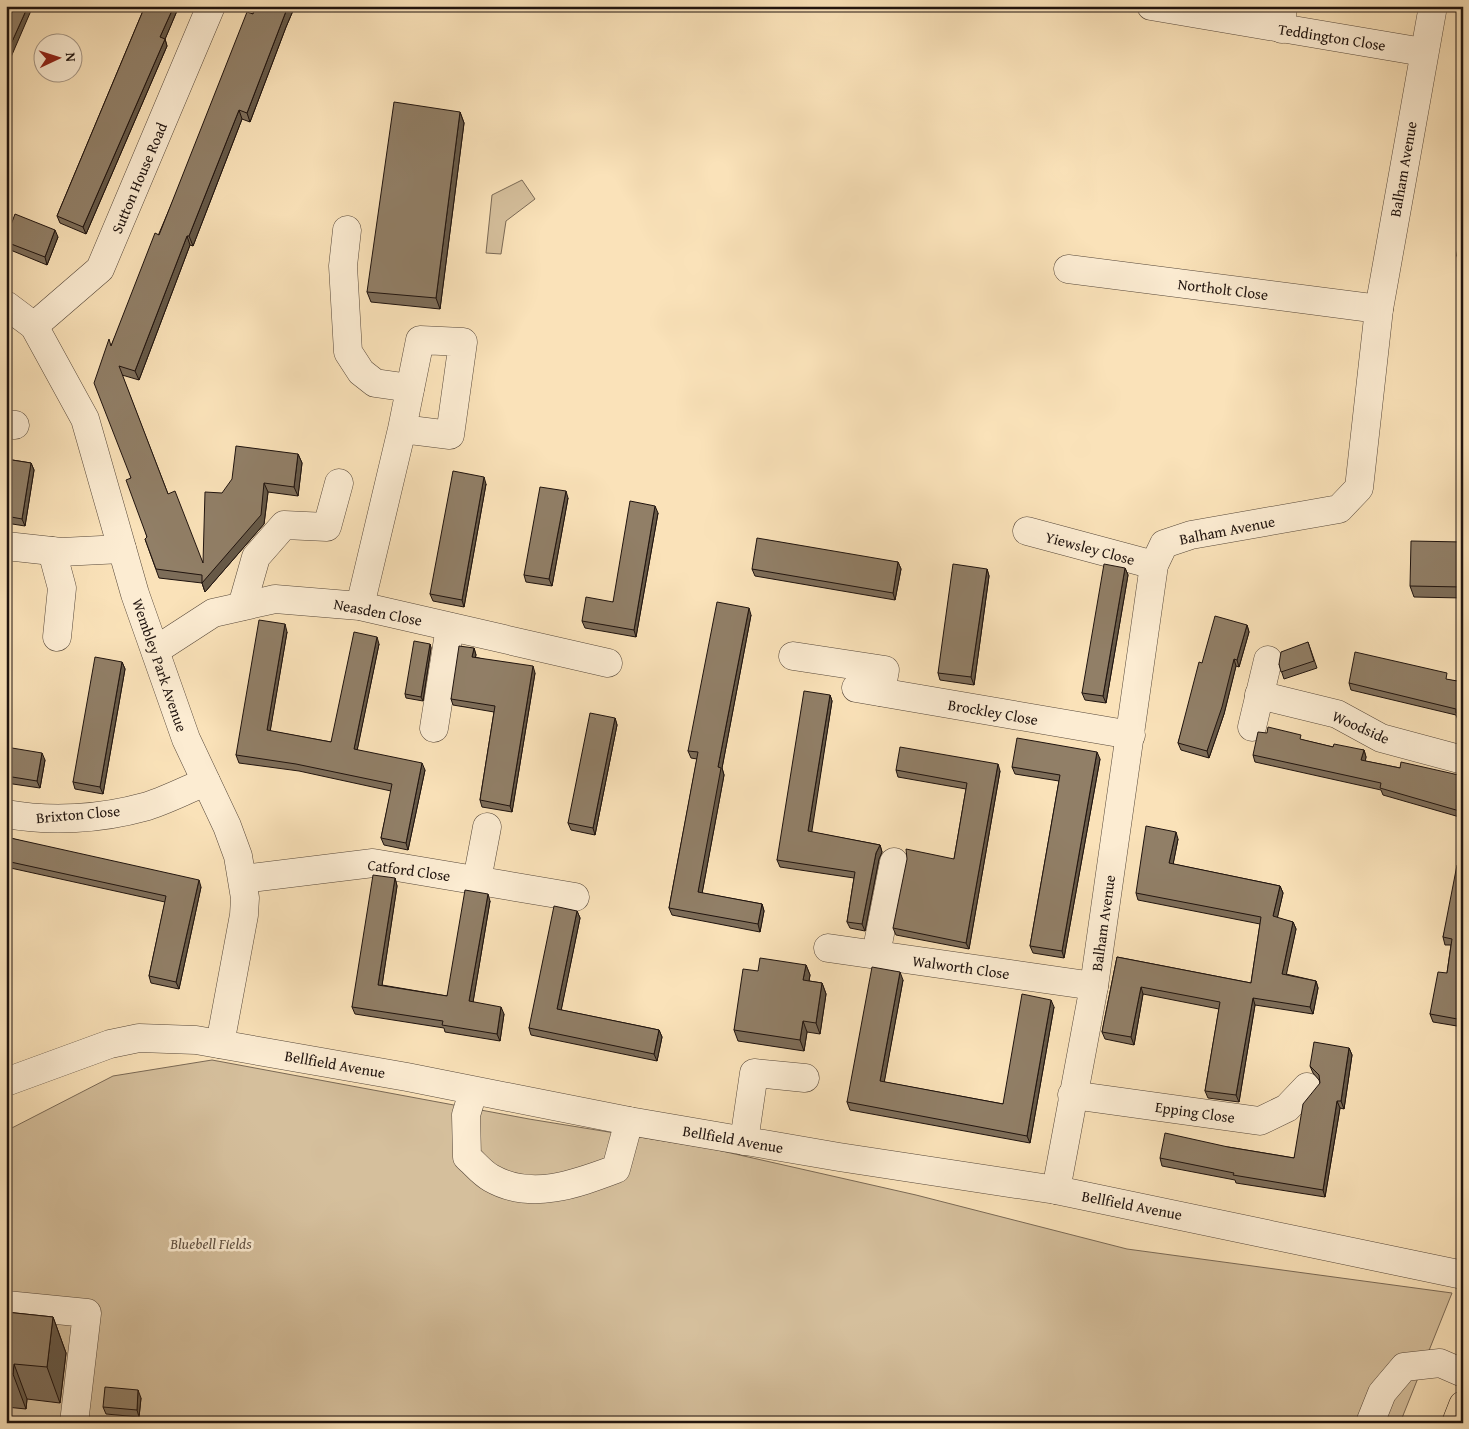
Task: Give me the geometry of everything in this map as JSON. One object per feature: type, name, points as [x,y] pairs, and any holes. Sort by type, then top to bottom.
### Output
[{"type":"main road","points":[[1456,1423],[1463,1405]]},
{"type":"street","name":"Sutton House Road","points":[[34,326],[100,269],[211,6]]},
{"type":"street","name":"Teddington Close","points":[[1151,6],[1282,18],[1423,52]]},
{"type":"street","name":"Balham Avenue","points":[[1056,1190],[1072,1095],[1094,986],[1154,565],[1164,544],[1191,535],[1339,509],[1359,488],[1378,309],[1423,52],[1433,6]]},
{"type":"street","points":[[347,230],[344,266],[348,352],[361,372],[375,383],[410,388]]},
{"type":"street","name":"Northolt Close","points":[[1068,270],[1378,309]]},
{"type":"street","name":"Wembley Park Avenue","points":[[6,305],[34,326],[85,419],[122,549],[186,739],[227,826],[238,856],[243,879],[244,915],[220,1044]]},
{"type":"street","points":[[360,606],[402,430],[420,340],[463,342],[450,435],[402,430]]},
{"type":"street","points":[[242,606],[256,556],[284,525],[327,526],[338,483]]},
{"type":"street","name":"Yiewsley Close","points":[[1027,531],[1154,565]]},
{"type":"street","points":[[6,546],[52,551],[122,549]]},
{"type":"street","points":[[52,551],[62,588],[57,637]]},
{"type":"street","name":"Neasden Close","points":[[156,650],[213,613],[275,599],[360,606],[608,663]]},
{"type":"street","points":[[434,728],[450,627]]},
{"type":"street","name":"Brockley Close","points":[[793,656],[885,670],[868,690],[1131,735]]},
{"type":"street","points":[[1252,727],[1268,660]]},
{"type":"street","name":"Woodside","points":[[1259,695],[1337,714],[1381,738],[1463,760]]},
{"type":"street","name":"Brixton Close","points":[[6,814],[36,820],[111,814],[145,806],[206,782]]},
{"type":"street","points":[[477,880],[487,827]]},
{"type":"street","points":[[876,954],[894,862]]},
{"type":"street","name":"Catford Close","points":[[243,879],[374,863],[575,896]]},
{"type":"street","name":"Walworth Close","points":[[828,948],[1094,986]]},
{"type":"street","name":"Bellfield Avenue","points":[[6,1082],[110,1044],[125,1041],[166,1038],[220,1044],[407,1077],[473,1092],[629,1121],[1056,1190],[1463,1274]]},
{"type":"street","points":[[744,1141],[754,1073],[805,1078]]},
{"type":"street","name":"Epping Close","points":[[1072,1095],[1260,1121],[1287,1108],[1307,1087]]},
{"type":"street","points":[[473,1092],[466,1115],[467,1158],[490,1178],[521,1189],[535,1191],[583,1181],[616,1169],[629,1121]]},
{"type":"street","points":[[6,1305],[87,1313],[74,1423]]},
{"type":"street","points":[[1370,1423],[1382,1393],[1404,1367],[1440,1363],[1463,1373]]},
{"type":"green space","points":[[522,180],[535,199],[506,221],[501,254],[486,253],[492,195]]},
{"type":"green space","name":"Bluebell Fields","points":[[212,1060],[529,1119],[713,1149],[916,1195],[1127,1249],[1452,1293],[1400,1423],[6,1423],[6,1131],[113,1076]]},
{"type":"building","points":[[6,6],[28,6],[6,55]]},
{"type":"building","points":[[145,6],[174,6],[160,37],[165,39],[83,227],[57,216]]},
{"type":"building","points":[[256,6],[288,6],[247,113],[239,110],[189,236],[187,236],[135,371],[119,366],[168,494],[175,491],[203,563],[205,492],[222,493],[232,479],[236,446],[298,454],[294,487],[264,483],[261,515],[202,583],[202,575],[156,569],[145,539],[147,537],[126,480],[131,478],[94,383],[109,339],[111,346],[155,233],[159,235],[247,12],[253,14]]},
{"type":"building","points":[[394,102],[460,112],[436,298],[367,292]]},
{"type":"building","points":[[1463,193],[1463,256],[1457,256]]},
{"type":"building","points":[[15,214],[55,230],[45,257],[6,242]]},
{"type":"building","points":[[6,459],[31,463],[22,519],[6,516]]},
{"type":"building","points":[[453,471],[484,477],[462,600],[430,594]]},
{"type":"building","points":[[540,487],[566,491],[549,579],[524,575]]},
{"type":"building","points":[[630,501],[655,506],[634,630],[582,621],[586,597],[613,602]]},
{"type":"building","points":[[757,538],[898,562],[893,593],[752,569]]},
{"type":"building","points":[[1411,541],[1463,542],[1463,587],[1410,586]]},
{"type":"building","points":[[953,564],[987,569],[971,677],[938,673]]},
{"type":"building","points":[[1104,564],[1125,568],[1103,696],[1082,693]]},
{"type":"building","points":[[717,602],[749,608],[718,767],[721,768],[698,892],[762,904],[758,924],[669,908],[698,752],[688,751]]},
{"type":"building","points":[[1215,616],[1247,625],[1237,660],[1234,659],[1222,707],[1207,751],[1178,743],[1199,662],[1202,663]]},
{"type":"building","points":[[259,620],[285,624],[267,730],[331,742],[354,632],[377,637],[354,749],[422,763],[406,843],[381,838],[392,784],[296,764],[236,755]]},
{"type":"building","points":[[414,641],[430,644],[421,697],[405,694]]},
{"type":"building","points":[[1308,642],[1314,661],[1281,672],[1279,664],[1281,652]]},
{"type":"building","points":[[459,646],[474,648],[472,657],[533,666],[510,806],[480,800],[495,706],[451,699]]},
{"type":"building","points":[[1355,652],[1447,673],[1446,679],[1463,682],[1463,714],[1456,713],[1456,709],[1349,683]]},
{"type":"building","points":[[95,657],[122,662],[100,787],[73,782]]},
{"type":"building","points":[[804,691],[830,695],[808,831],[880,845],[876,853],[862,924],[847,922],[855,872],[777,860]]},
{"type":"building","points":[[590,713],[615,718],[593,828],[568,823]]},
{"type":"building","points":[[1268,727],[1301,735],[1300,739],[1333,747],[1334,744],[1364,750],[1361,760],[1400,768],[1401,762],[1463,776],[1463,812],[1380,788],[1381,783],[1253,755],[1258,732],[1267,733]]},
{"type":"building","points":[[1017,738],[1097,752],[1062,951],[1030,946],[1060,775],[1012,767]]},
{"type":"building","points":[[6,747],[42,753],[37,781],[6,776]]},
{"type":"building","points":[[900,747],[998,764],[966,943],[893,928],[907,859],[906,849],[954,859],[967,783],[896,770]]},
{"type":"building","points":[[1146,826],[1176,832],[1169,863],[1280,886],[1273,916],[1293,922],[1282,974],[1316,981],[1310,1007],[1253,998],[1236,1095],[1205,1091],[1220,1002],[1141,987],[1131,1037],[1102,1032],[1117,957],[1251,983],[1261,917],[1136,893]]},
{"type":"building","points":[[6,837],[199,880],[176,982],[149,976],[166,896],[6,861]]},
{"type":"building","points":[[1457,865],[1463,866],[1463,1020],[1430,1014],[1438,972],[1447,973],[1452,939],[1443,937]]},
{"type":"building","points":[[373,875],[395,878],[378,985],[447,996],[465,890],[488,894],[469,1001],[501,1007],[497,1034],[442,1025],[443,1021],[352,1007]]},
{"type":"building","points":[[554,906],[577,911],[557,1009],[659,1030],[654,1054],[529,1028]]},
{"type":"building","points":[[760,958],[806,965],[803,980],[822,983],[816,1023],[803,1021],[800,1040],[734,1030],[743,969],[758,971]]},
{"type":"building","points":[[872,967],[900,972],[880,1081],[1003,1104],[1022,994],[1051,1000],[1027,1136],[847,1102]]},
{"type":"building","points":[[1314,1042],[1349,1048],[1341,1101],[1337,1101],[1323,1190],[1233,1175],[1234,1173],[1160,1158],[1165,1133],[1228,1147],[1294,1158],[1303,1104],[1320,1083],[1319,1075],[1310,1066]]},
{"type":"building","points":[[6,1312],[53,1317],[47,1367],[14,1364],[13,1374],[6,1373]]},
{"type":"building","points":[[105,1387],[138,1390],[137,1410],[103,1407]]}]
